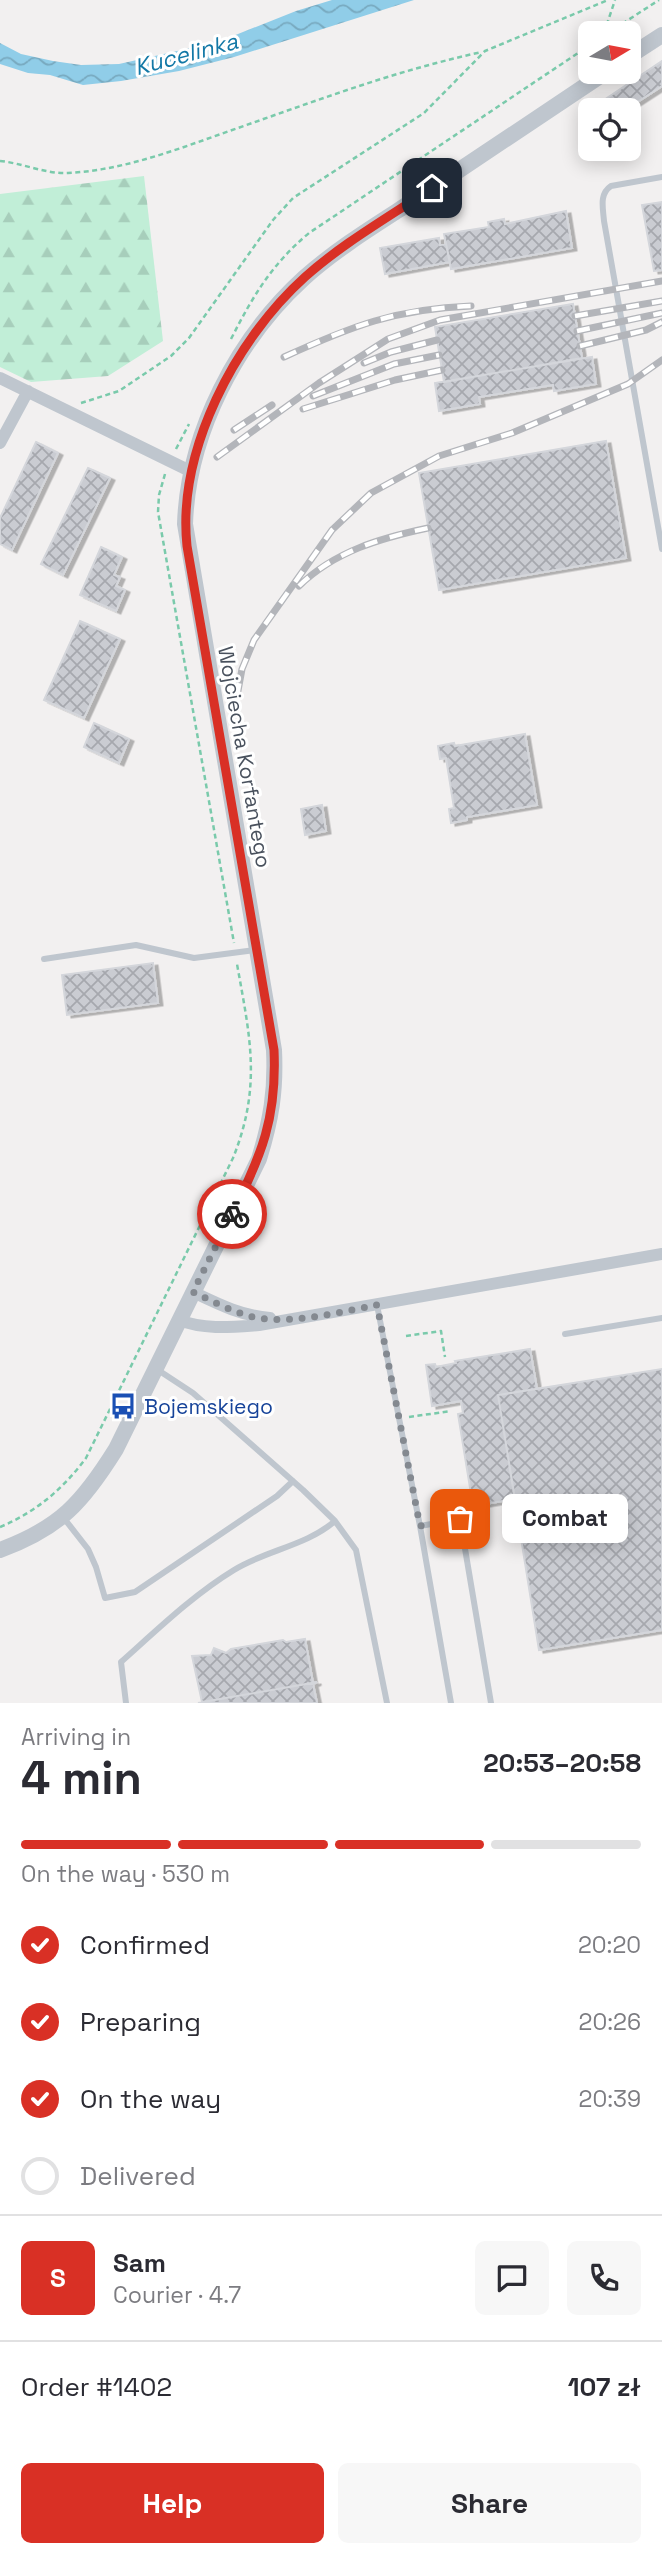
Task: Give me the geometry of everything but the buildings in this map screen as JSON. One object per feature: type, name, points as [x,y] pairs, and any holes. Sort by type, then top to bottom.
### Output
[{"type":"street","points":[[641,48],[662,34]]},
{"type":"street","name":"Wojciecha Korfantego","points":[[0,1550],[36,1535],[63,1517],[93,1486],[116,1449],[259,1159],[271,1119],[275,1086],[274,1050],[187,546],[185,503],[190,471],[204,428],[248,343],[265,319],[305,277],[588,84]]},
{"type":"street","points":[[0,378],[190,471]]},
{"type":"street","points":[[0,443],[28,391]]},
{"type":"street","points":[[179,1320],[190,1325],[214,1327],[259,1325],[662,1254]]},
{"type":"street","points":[[193,1292],[226,1308],[254,1317],[287,1319]]},
{"type":"lane","points":[[662,177],[611,186],[605,190],[603,196],[604,221],[662,549]]},
{"type":"lane","points":[[44,959],[136,945],[194,958],[257,950]]},
{"type":"lane","points":[[377,1305],[451,1703]]},
{"type":"lane","points":[[565,1334],[662,1318]]},
{"type":"lane","points":[[156,1369],[192,1393],[293,1481],[335,1521],[356,1550],[387,1703]]},
{"type":"lane","points":[[63,1517],[88,1549],[105,1598],[135,1592],[277,1496],[293,1481]]},
{"type":"lane","points":[[420,1526],[460,1519],[491,1703]]},
{"type":"lane","points":[[126,1703],[121,1662],[169,1620],[235,1569],[322,1532],[335,1521]]},
{"type":"path","points":[[0,161],[66,173],[110,167],[157,156],[365,83],[485,51],[608,0]]},
{"type":"path","points":[[609,21],[615,0]]},
{"type":"path","points":[[625,21],[659,0]]},
{"type":"path","points":[[62,408],[119,391],[171,356],[189,338],[273,220],[293,198],[424,113],[485,51]]},
{"type":"path","points":[[405,1336],[441,1331],[445,1357]]},
{"type":"path","points":[[399,1419],[451,1411]]},
{"type":"green space","points":[[144,176],[163,341],[108,376],[31,382],[0,367],[0,194]]},
{"type":"water","name":"Kucelinka","points":[[332,0],[414,0],[234,57],[179,71],[121,81],[83,85],[0,64],[0,43],[21,54],[53,61],[81,65],[119,64],[233,36]]},
{"type":"railway","points":[[217,457],[319,383],[388,339],[440,320],[662,281]]},
{"type":"railway","points":[[575,316],[662,301]]},
{"type":"railway","points":[[284,357],[374,321],[419,311],[471,306]]},
{"type":"railway","points":[[577,331],[662,313]]},
{"type":"railway","points":[[580,346],[646,330],[662,322]]},
{"type":"railway","points":[[364,363],[391,352],[437,340]]},
{"type":"railway","points":[[313,396],[394,364],[439,355]]},
{"type":"railway","points":[[237,696],[242,669],[254,640],[332,530],[371,493],[439,456],[512,433],[628,384],[662,360]]},
{"type":"railway","points":[[303,409],[395,380],[442,370]]},
{"type":"railway","points":[[234,430],[272,405]]},
{"type":"railway","points":[[299,586],[343,555],[393,536],[428,528]]},
{"type":"way so far","points":[[232,1214],[193,1292],[226,1308],[254,1317],[287,1319],[377,1305],[420,1526],[460,1519]]},
{"type":"place","name":"Bojemskiego","points":[[123,1406]]},
{"type":"place","name":"Combat","points":[[460,1519]]},
{"type":"route","points":[[232,1214],[259,1159],[271,1119],[275,1086],[274,1050],[187,546],[184,524],[190,471],[204,428],[226,382],[265,319],[305,277],[325,261],[432,188]]}]
